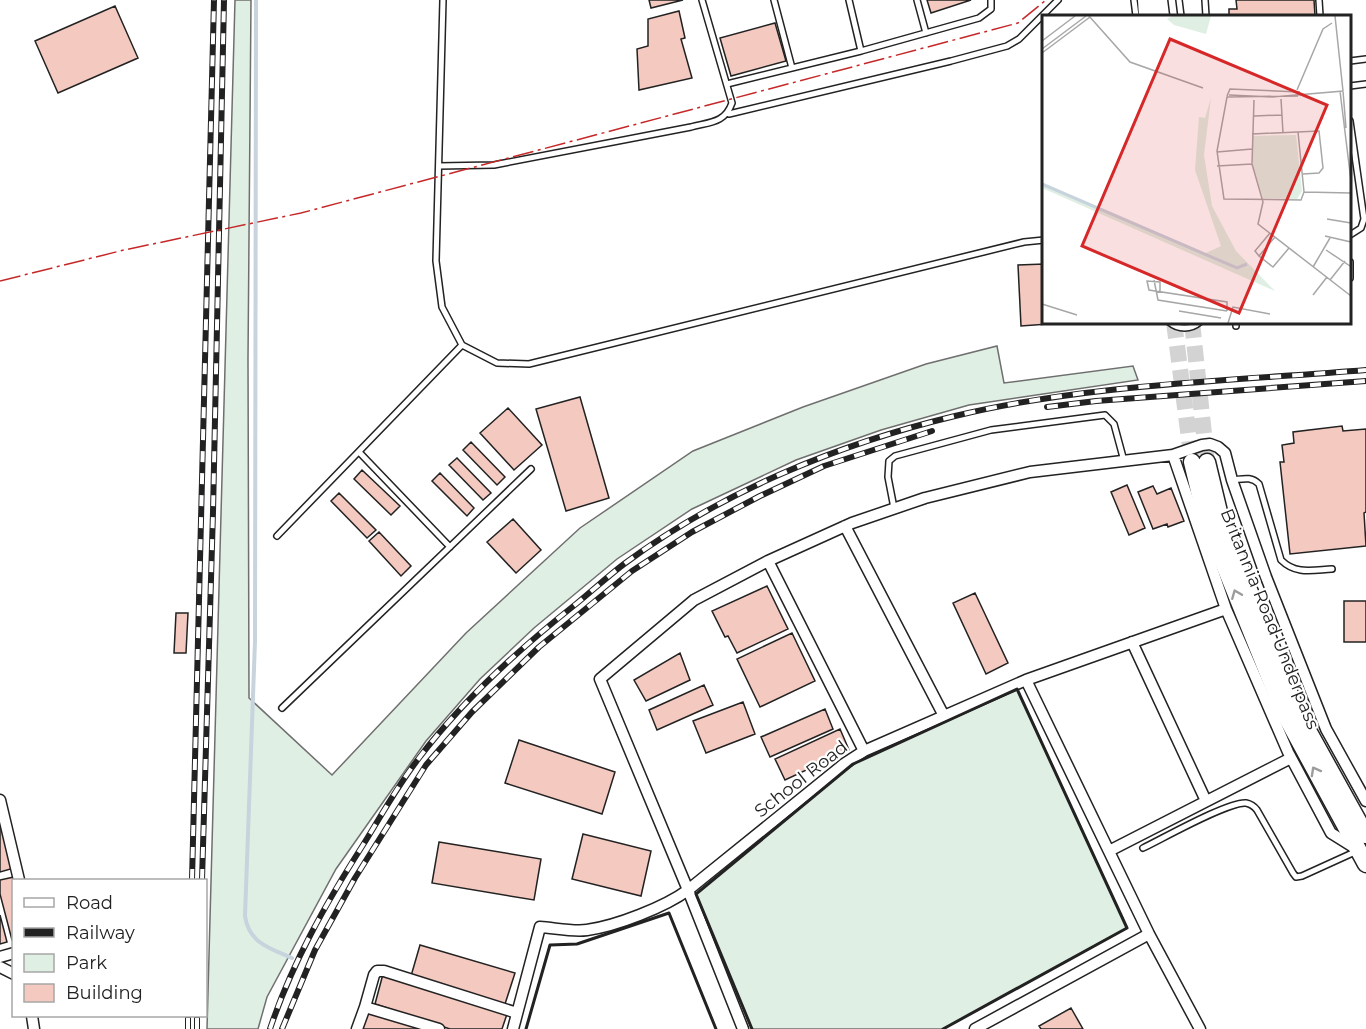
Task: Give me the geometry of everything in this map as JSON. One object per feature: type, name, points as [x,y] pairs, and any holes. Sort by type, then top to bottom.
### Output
[{"type":"main road","points":[[1146,0],[1147,15]]},
{"type":"main road","points":[[1159,0],[1161,15]]},
{"type":"main road","name":"Britannia Road Underpass","points":[[1362,857],[1284,713],[1206,520],[1199,462],[1295,707],[1366,835]]},
{"type":"street","points":[[742,1029],[688,890],[600,679],[694,600],[768,561],[845,526],[894,508],[1030,472],[1173,455],[1202,445],[1210,444],[1218,447],[1225,453],[1232,480],[1266,577],[1326,729],[1366,801]]},
{"type":"street","points":[[1173,455],[1226,609],[1291,758],[1331,833],[1362,857]]},
{"type":"street","points":[[845,526],[944,716]]},
{"type":"street","points":[[768,561],[864,751]]},
{"type":"street","name":"School Road","points":[[513,1029],[540,927],[586,930],[614,923],[673,901],[844,764],[864,751],[1026,680],[1226,609]]},
{"type":"street","points":[[1132,642],[1206,801]]},
{"type":"street","points":[[1026,680],[1108,851],[1200,1029]]},
{"type":"street","points":[[1108,851],[1291,758]]},
{"type":"street","points":[[0,800],[19,879]]},
{"type":"street","points":[[975,1029],[1149,933]]},
{"type":"street","points":[[357,1029],[377,971],[384,971],[518,1012]]},
{"type":"street","points":[[365,1007],[439,1029]]},
{"type":"lane","points":[[443,0],[436,261],[442,307],[462,345],[497,363],[529,364],[1013,244],[1042,240]]},
{"type":"lane","points":[[702,0],[732,104],[729,114]]},
{"type":"lane","points":[[774,0],[792,68]]},
{"type":"lane","points":[[849,0],[861,51]]},
{"type":"lane","points":[[917,0],[926,33]]},
{"type":"lane","points":[[727,84],[861,51],[979,18],[991,9],[991,0]]},
{"type":"lane","points":[[1043,15],[1058,0]]},
{"type":"lane","points":[[1134,0],[1136,15]]},
{"type":"lane","points":[[1179,0],[1181,15]]},
{"type":"lane","points":[[1205,0],[1206,15]]},
{"type":"lane","points":[[1319,0],[1320,15]]},
{"type":"lane","points":[[439,166],[494,165],[691,128],[729,114],[1007,46],[1019,39],[1042,16]]},
{"type":"lane","points":[[1351,61],[1366,59]]},
{"type":"lane","points":[[1351,86],[1366,84]]},
{"type":"lane","points":[[1351,128],[1364,219],[1361,228],[1351,234]]},
{"type":"lane","points":[[1172,324],[1185,328],[1191,328],[1197,324]]},
{"type":"lane","points":[[277,536],[462,345]]},
{"type":"lane","points":[[894,508],[888,477],[889,461],[895,456],[991,430],[1105,415],[1114,424],[1124,461]]},
{"type":"lane","points":[[359,452],[450,547]]},
{"type":"lane","points":[[282,708],[531,469]]},
{"type":"lane","points":[[1232,480],[1248,478],[1254,479],[1259,484],[1281,560],[1288,567],[1298,571],[1332,569]]},
{"type":"lane","points":[[1143,848],[1224,809],[1246,803],[1253,805],[1257,810],[1296,877],[1362,857]]},
{"type":"green space","points":[[235,0],[251,0],[248,358],[249,698],[332,775],[466,633],[580,528],[693,451],[803,407],[926,364],[997,346],[1004,383],[1133,366],[1138,380],[969,405],[881,430],[796,460],[692,509],[617,559],[534,628],[480,679],[426,741],[336,869],[267,997],[258,1029],[207,1029]]},
{"type":"green space","points":[[1017,689],[1127,928],[943,1029],[752,1029],[696,894],[853,764]]},
{"type":"building","points":[[649,0],[683,0],[651,8]]},
{"type":"building","points":[[927,0],[971,0],[931,13]]},
{"type":"building","points":[[1236,0],[1314,0],[1315,15],[1229,15],[1229,9],[1237,9]]},
{"type":"building","points":[[115,6],[138,58],[58,93],[35,41]]},
{"type":"building","points":[[679,11],[685,38],[681,39],[692,78],[639,90],[637,49],[648,46],[648,19]]},
{"type":"building","points":[[775,23],[786,61],[731,76],[720,38]]},
{"type":"building","points":[[1042,264],[1042,324],[1048,324],[1021,326],[1018,265]]},
{"type":"building","points":[[580,397],[609,498],[566,511],[536,409]]},
{"type":"building","points":[[508,408],[542,445],[514,470],[480,433]]},
{"type":"building","points":[[1342,426],[1343,431],[1366,429],[1366,512],[1364,513],[1366,546],[1290,554],[1280,462],[1284,462],[1282,445],[1294,443],[1293,432]]},
{"type":"building","points":[[471,442],[505,477],[497,485],[463,450]]},
{"type":"building","points":[[457,458],[491,493],[483,500],[449,465]]},
{"type":"building","points":[[362,470],[400,506],[391,515],[354,479]]},
{"type":"building","points":[[440,473],[474,508],[467,516],[432,481]]},
{"type":"building","points":[[1127,485],[1145,528],[1129,535],[1111,492]]},
{"type":"building","points":[[1153,486],[1157,494],[1171,488],[1184,521],[1168,527],[1167,524],[1153,529],[1138,492]]},
{"type":"building","points":[[339,493],[376,530],[367,538],[331,501]]},
{"type":"building","points":[[513,519],[541,550],[516,573],[487,542]]},
{"type":"building","points":[[379,532],[411,566],[401,576],[369,541]]},
{"type":"building","points":[[767,586],[788,629],[737,653],[728,636],[725,637],[712,611]]},
{"type":"building","points":[[975,593],[1008,663],[986,674],[953,603]]},
{"type":"building","points":[[1344,601],[1366,601],[1366,642],[1344,642]]},
{"type":"building","points":[[176,613],[188,613],[186,653],[174,653]]},
{"type":"building","points":[[792,633],[815,681],[760,707],[737,659]]},
{"type":"building","points":[[680,653],[690,680],[646,701],[634,680]]},
{"type":"building","points":[[704,685],[713,705],[657,730],[649,710]]},
{"type":"building","points":[[743,702],[755,734],[706,753],[693,721]]},
{"type":"building","points":[[825,709],[833,729],[770,757],[761,737]]},
{"type":"building","points":[[840,729],[849,750],[785,780],[775,759]]},
{"type":"building","points":[[519,740],[615,772],[602,814],[505,783]]},
{"type":"building","points":[[0,812],[14,868],[0,872]]},
{"type":"building","points":[[583,834],[651,851],[641,896],[572,879]]},
{"type":"building","points":[[439,842],[541,859],[534,900],[432,883]]},
{"type":"building","points":[[14,877],[12,879],[12,940],[0,894],[0,880]]},
{"type":"building","points":[[0,915],[7,942],[0,944]]},
{"type":"building","points":[[420,945],[515,973],[505,1004],[411,976]]},
{"type":"building","points":[[383,974],[508,1011],[502,1029],[450,1029],[375,1004]]},
{"type":"building","points":[[1071,1008],[1083,1029],[1041,1029],[1039,1026]]},
{"type":"building","points":[[366,1012],[427,1029],[361,1029]]},
{"type":"waterway","points":[[256,0],[255,641],[245,916],[247,925],[256,939],[292,958]]},
{"type":"tunnel","points":[[1174,324],[1192,462]]},
{"type":"tunnel","points":[[1192,324],[1207,462]]},
{"type":"railway","points":[[192,879],[214,0]]},
{"type":"railway","points":[[202,879],[224,0]]},
{"type":"railway","points":[[270,1029],[299,957],[323,911],[411,768],[436,737],[493,676],[555,621],[624,564],[700,514],[824,456],[911,427],[1005,405],[1107,390],[1366,370]]},
{"type":"railway","points":[[1047,407],[1096,401],[1366,381]]},
{"type":"railway","points":[[282,1029],[315,950],[355,878],[426,765],[472,712],[539,647],[632,571],[692,532],[824,466],[932,431]]},
{"type":"railway","points":[[188,1017],[188,1029]]},
{"type":"railway","points":[[197,1017],[197,1029]]},
{"type":"wall","points":[[752,1029],[696,894],[853,764],[1017,689],[1127,928],[943,1029]]},
{"type":"wall","points":[[526,1029],[550,945],[577,944],[669,913],[716,1029]]},
{"type":"power","points":[[0,281],[124,250],[301,213],[1018,23],[1046,0]]}]
